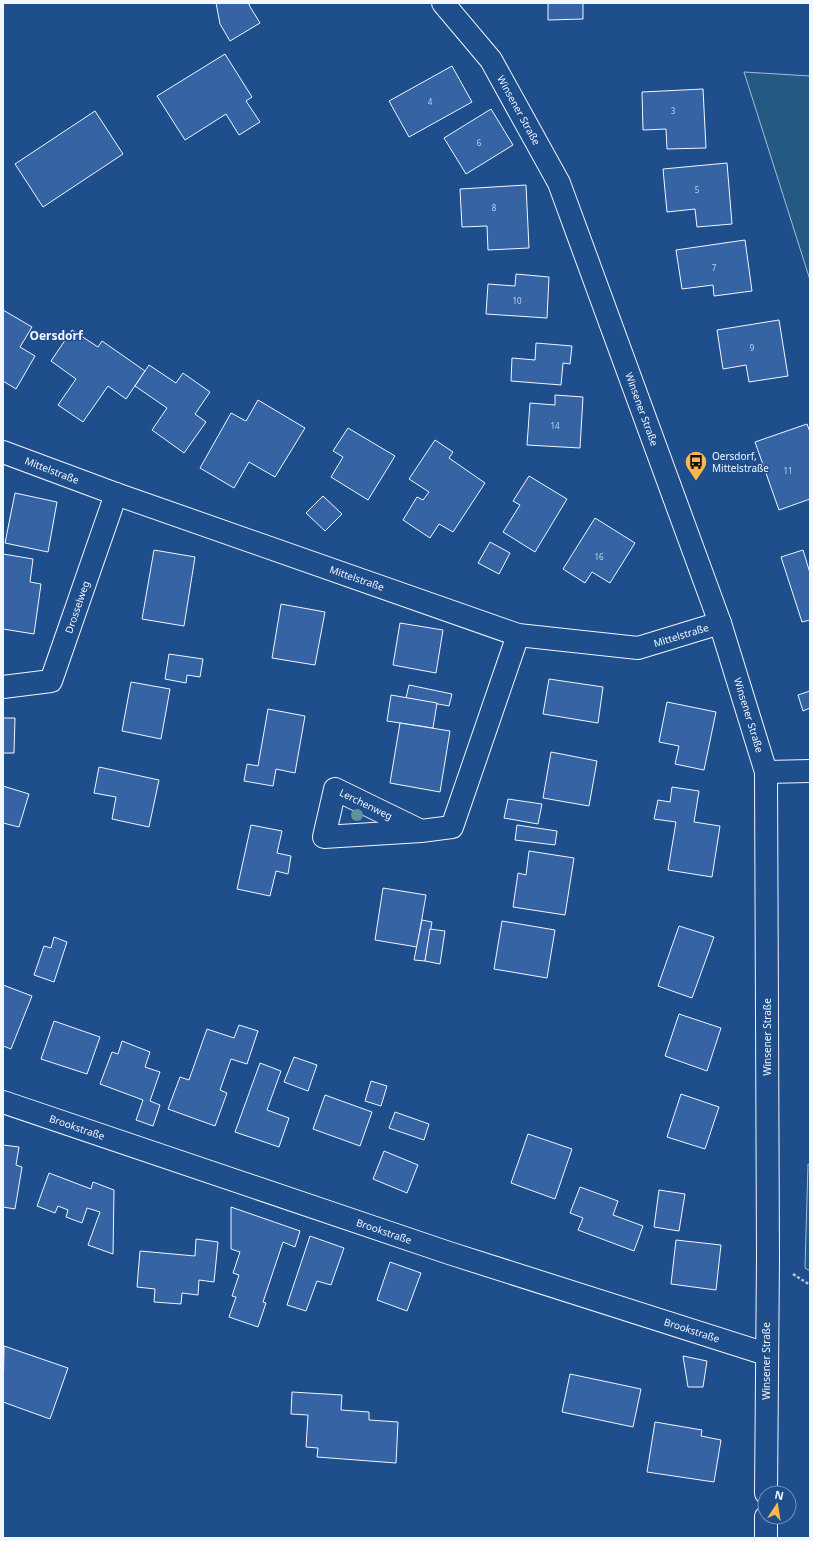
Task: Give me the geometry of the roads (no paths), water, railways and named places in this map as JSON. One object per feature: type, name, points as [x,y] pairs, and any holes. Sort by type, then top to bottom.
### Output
[{"type":"street","name":"Winsener Straße","points":[[443,3],[491,60],[559,183],[720,623],[766,772],[768,1257],[766,1485]]},
{"type":"street","name":"Mittelstraße","points":[[3,452],[116,494],[518,634],[638,648],[720,623]]},
{"type":"street","name":"Drosselweg","points":[[6,685],[51,681],[116,494]]},
{"type":"street","points":[[422,831],[452,827],[518,634]]},
{"type":"street","points":[[766,772],[810,771]]},
{"type":"street","name":"Brookstraße","points":[[3,1102],[441,1250],[766,1354]]},
{"type":"street","points":[[766,1525],[766,1538]]},
{"type":"place","name":"Oersdorf, Mittelstraße","points":[[696,482]]},
{"type":"district","name":"Oersdorf","points":[[56,335]]}]
